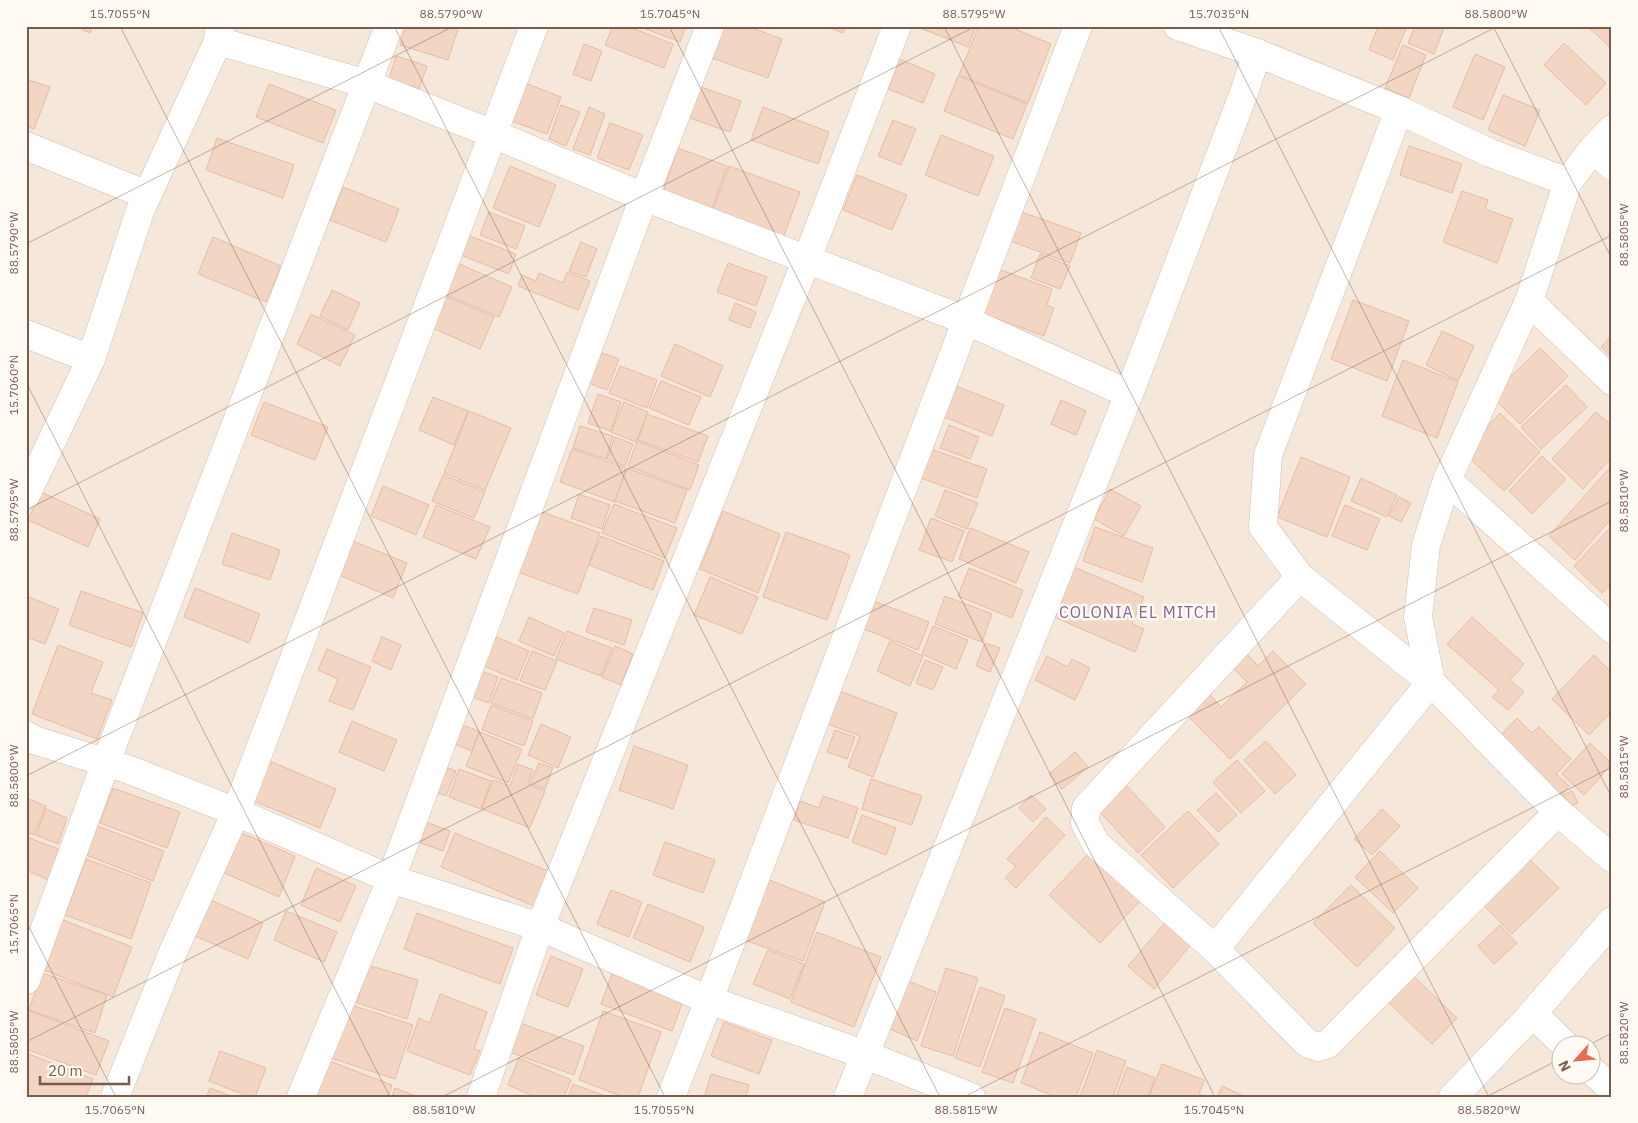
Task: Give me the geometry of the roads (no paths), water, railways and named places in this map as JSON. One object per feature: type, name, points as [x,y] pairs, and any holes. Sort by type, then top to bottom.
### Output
[{"type":"street","points":[[26,980],[106,762],[389,26]]},
{"type":"street","points":[[115,1097],[173,952],[236,812],[534,26]]},
{"type":"street","points":[[301,1097],[391,879],[644,197],[710,26]]},
{"type":"street","points":[[481,1097],[540,927],[807,260],[897,26]]},
{"type":"street","points":[[671,1097],[1078,26]]},
{"type":"street","points":[[1178,26],[1257,53],[1399,110],[1490,153],[1568,182]]},
{"type":"street","points":[[26,495],[91,359],[140,211],[219,33],[367,84],[644,197],[966,320],[1129,394]]},
{"type":"street","points":[[848,1097],[1129,394],[1245,90],[1257,53]]},
{"type":"street","points":[[1399,110],[1268,456],[1263,527],[1300,577],[1431,682],[1558,812],[1612,858]]},
{"type":"street","points":[[1431,682],[1418,617],[1426,545],[1447,480],[1529,301],[1568,182],[1602,158],[1612,129]]},
{"type":"street","points":[[26,146],[148,195]]},
{"type":"street","points":[[1529,301],[1612,381]]},
{"type":"street","points":[[26,334],[91,359]]},
{"type":"street","points":[[1447,480],[1612,629]]},
{"type":"street","points":[[1300,577],[1086,808],[1085,823],[1096,844],[1215,949],[1308,1043],[1318,1047],[1328,1044],[1558,812]]},
{"type":"street","points":[[1215,949],[1431,682]]},
{"type":"street","points":[[26,735],[34,740],[130,770],[236,812],[391,879],[540,927],[709,1000],[866,1055],[971,1097]]},
{"type":"street","points":[[1453,1097],[1532,1013],[1612,921]]},
{"type":"street","points":[[1532,1013],[1556,1036]]},
{"type":"street","points":[[1600,1078],[1612,1089]]},
{"type":"district","name":"COLONIA EL MITCH","points":[[1138,612]]}]
